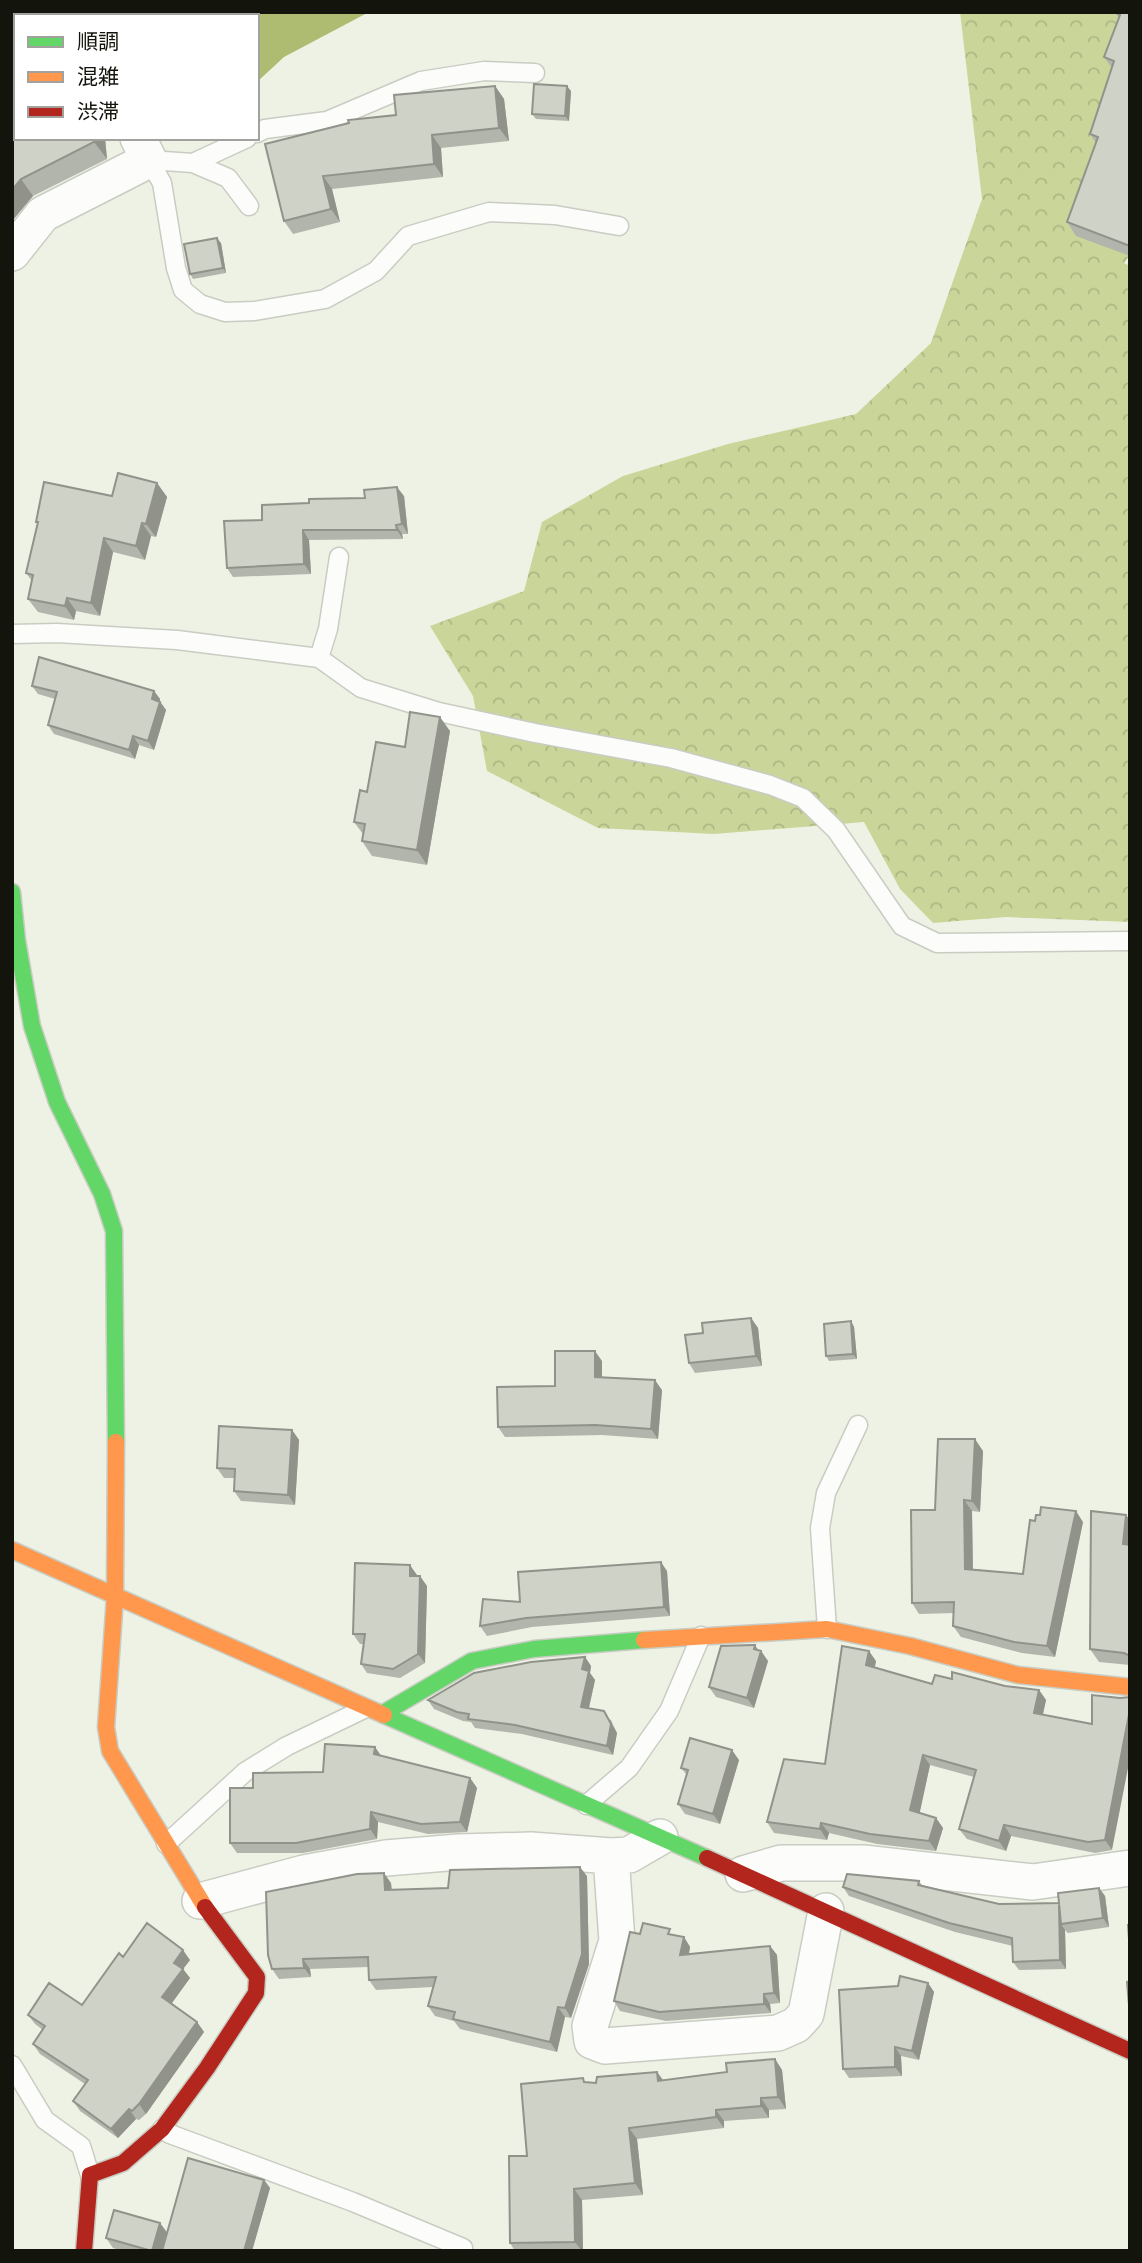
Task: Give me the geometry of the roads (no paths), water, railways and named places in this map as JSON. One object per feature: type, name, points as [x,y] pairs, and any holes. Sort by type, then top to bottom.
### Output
[{"type":"street","points":[[12,253],[43,214],[144,149]]},
{"type":"street","points":[[12,892],[17,940],[32,1026],[57,1102],[103,1194],[114,1231],[115,1597],[106,1727],[110,1751],[200,1901],[257,1977],[256,1993],[207,2068],[162,2129],[123,2163],[90,2175],[83,2251]]},
{"type":"street","points":[[12,1550],[826,1911],[1130,2051]]},
{"type":"street","points":[[375,1711],[472,1661],[534,1649],[827,1629],[910,1646],[1018,1675],[1130,1687]]},
{"type":"street","points":[[200,1901],[304,1873],[386,1858],[531,1850],[611,1856],[629,1854],[660,1837]]},
{"type":"street","points":[[611,1856],[617,1941],[590,2026],[592,2041],[606,2046],[778,2034],[796,2025],[806,2014],[826,1911]]},
{"type":"street","points":[[743,1874],[781,1863],[863,1863],[1033,1882],[1130,1868]]},
{"type":"lane","points":[[259,132],[327,121],[421,81],[484,71],[535,74]]},
{"type":"lane","points":[[192,163],[243,140]]},
{"type":"lane","points":[[144,149],[192,163],[228,178],[249,206]]},
{"type":"lane","points":[[144,149],[162,183],[176,268],[183,289],[200,304],[225,312],[255,311],[325,299],[376,271],[408,236],[489,212],[555,215],[619,226]]},
{"type":"lane","points":[[319,658],[328,629],[339,557]]},
{"type":"lane","points":[[12,634],[57,633],[177,640],[319,658],[361,688],[439,712],[671,758],[770,785],[803,798],[836,830],[902,926],[937,943],[1130,942]]},
{"type":"lane","points":[[827,1629],[820,1528],[826,1493],[858,1424]]},
{"type":"lane","points":[[586,1805],[629,1768],[669,1711],[701,1636]]},
{"type":"lane","points":[[166,1843],[245,1772],[287,1746],[375,1711]]},
{"type":"lane","points":[[12,2065],[45,2120],[81,2146],[90,2175]]},
{"type":"lane","points":[[162,2129],[353,2202],[464,2248]]}]
